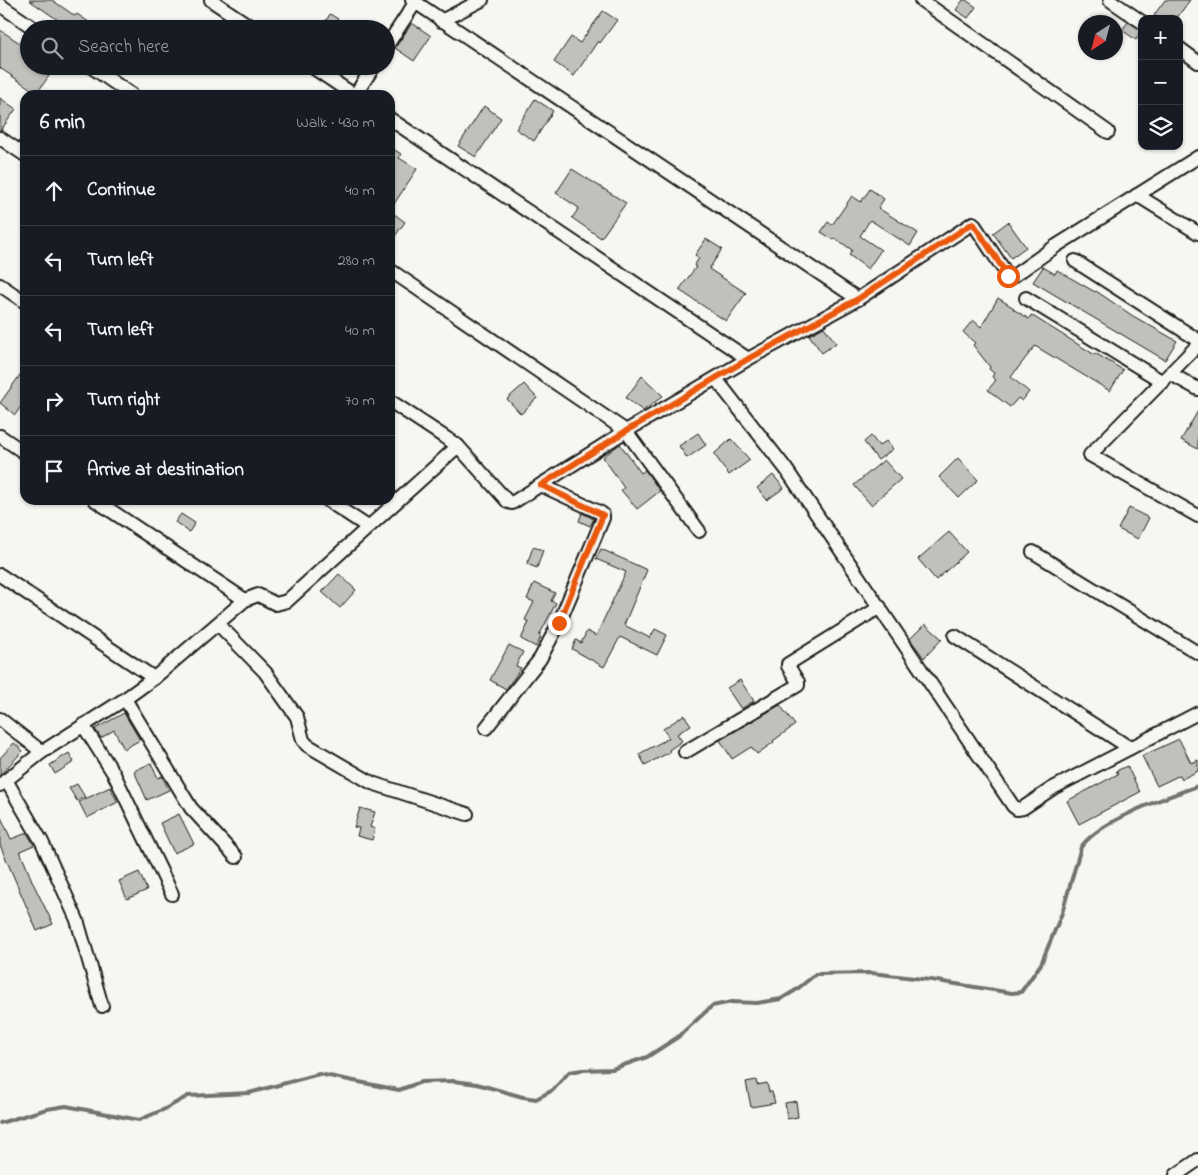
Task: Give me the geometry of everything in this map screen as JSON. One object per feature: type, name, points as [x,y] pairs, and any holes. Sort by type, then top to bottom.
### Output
[{"type":"street","points":[[211,0],[241,20]]},
{"type":"street","points":[[441,21],[482,0]]},
{"type":"street","points":[[921,0],[1108,132]]},
{"type":"street","points":[[1110,0],[1138,19]]},
{"type":"street","points":[[395,32],[414,1],[441,21],[858,299]]},
{"type":"street","points":[[0,5],[22,20]]},
{"type":"street","points":[[1183,51],[1198,62]]},
{"type":"street","points":[[103,75],[125,90]]},
{"type":"street","points":[[325,75],[347,90]]},
{"type":"street","points":[[358,90],[368,75]]},
{"type":"street","points":[[395,122],[748,359]]},
{"type":"street","points":[[0,138],[20,152]]},
{"type":"street","points":[[395,404],[458,446],[510,504],[626,431],[748,359],[858,299],[973,223],[1008,276],[1012,277],[1056,246],[1198,157]]},
{"type":"street","points":[[1137,195],[1198,234]]},
{"type":"street","points":[[1075,261],[1198,340]]},
{"type":"street","points":[[395,273],[626,431],[699,531]]},
{"type":"street","points":[[0,285],[20,299]]},
{"type":"street","points":[[1026,298],[1167,378],[1198,389]]},
{"type":"street","points":[[1198,345],[1090,455],[1198,516]]},
{"type":"street","points":[[716,379],[786,469],[1013,806],[1017,809],[1024,808],[1053,788],[1198,713]]},
{"type":"street","points":[[0,436],[20,450]]},
{"type":"street","points":[[395,503],[458,446]]},
{"type":"street","points":[[486,728],[540,659],[559,623],[603,518],[601,513],[541,485]]},
{"type":"street","points":[[102,505],[244,600]]},
{"type":"street","points":[[335,505],[368,527]]},
{"type":"street","points":[[102,1006],[77,920],[42,842],[3,782],[42,752],[125,699],[154,678],[244,600],[258,596],[276,604],[287,601],[392,505]]},
{"type":"street","points":[[1033,552],[1198,653]]},
{"type":"street","points":[[0,575],[154,678]]},
{"type":"street","points":[[685,752],[798,685],[788,664],[880,607]]},
{"type":"street","points":[[218,624],[264,672],[281,694],[297,716],[303,740],[307,745],[372,783],[467,814]]},
{"type":"street","points":[[955,636],[1130,748]]},
{"type":"street","points":[[125,699],[191,808],[236,857]]},
{"type":"street","points":[[0,719],[42,752]]},
{"type":"street","points":[[83,725],[114,774],[172,894]]},
{"type":"street","points":[[1176,1175],[1198,1160]]},
{"type":"building","points":[[29,0],[52,0],[75,16],[77,14],[86,20],[58,20]]},
{"type":"building","points":[[963,0],[976,7],[968,18],[956,10]]},
{"type":"building","points":[[1165,0],[1190,0],[1179,15],[1154,15]]},
{"type":"building","points":[[603,11],[617,20],[600,43],[598,41],[574,76],[554,62],[571,37],[580,43]]},
{"type":"building","points":[[330,14],[338,19],[337,20],[326,20]]},
{"type":"building","points":[[1128,22],[1138,28],[1136,40],[1123,31]]},
{"type":"building","points":[[412,23],[431,36],[414,61],[395,48]]},
{"type":"building","points":[[0,30],[20,43],[20,75],[50,75],[39,90],[33,90],[0,68]]},
{"type":"building","points":[[0,98],[16,109],[1,130],[0,130]]},
{"type":"building","points":[[535,99],[553,111],[534,141],[516,129]]},
{"type":"building","points":[[484,106],[501,118],[476,157],[458,146]]},
{"type":"building","points":[[395,150],[401,154],[399,158],[417,169],[395,202]]},
{"type":"building","points":[[572,169],[626,203],[601,238],[572,218],[579,208],[556,193]]},
{"type":"building","points":[[870,189],[884,199],[878,208],[918,233],[910,246],[870,220],[860,236],[881,250],[868,269],[849,255],[852,250],[835,238],[834,240],[821,232],[828,222],[832,225],[852,196],[861,202]]},
{"type":"building","points":[[395,215],[405,222],[395,236]]},
{"type":"building","points":[[1008,222],[1026,247],[1011,258],[993,233]]},
{"type":"building","points":[[706,239],[722,249],[709,269],[746,293],[726,321],[679,290],[696,267],[694,266],[699,258],[695,255]]},
{"type":"building","points":[[1043,267],[1055,274],[1057,270],[1096,291],[1133,316],[1177,341],[1165,360],[1033,282]]},
{"type":"building","points":[[998,298],[1029,319],[1031,315],[1123,370],[1110,391],[1035,346],[1011,377],[1029,392],[1022,401],[1018,398],[1010,407],[988,390],[996,380],[992,377],[994,373],[989,369],[990,367],[973,345],[975,343],[963,332],[973,320],[981,327]]},
{"type":"building","points":[[824,327],[836,343],[822,353],[809,335]]},
{"type":"building","points":[[20,375],[20,408],[15,415],[0,403]]},
{"type":"building","points":[[642,376],[663,396],[643,411],[626,398]]},
{"type":"building","points":[[524,384],[537,398],[521,414],[507,399]]},
{"type":"building","points":[[1198,411],[1198,449],[1181,440]]},
{"type":"building","points":[[698,433],[706,445],[687,458],[679,446]]},
{"type":"building","points":[[871,436],[879,446],[886,441],[893,449],[878,460],[864,442]]},
{"type":"building","points":[[731,439],[750,460],[729,475],[714,454]]},
{"type":"building","points":[[620,444],[641,473],[645,470],[660,491],[637,509],[621,490],[624,488],[603,457]]},
{"type":"building","points":[[958,458],[978,480],[959,498],[939,477]]},
{"type":"building","points":[[884,460],[901,479],[871,505],[854,485]]},
{"type":"building","points":[[773,475],[784,488],[767,500],[757,488]]},
{"type":"building","points":[[1129,508],[1149,518],[1138,539],[1118,529]]},
{"type":"building","points":[[582,513],[594,519],[590,526],[579,521]]},
{"type":"building","points":[[181,514],[195,523],[189,532],[175,522]]},
{"type":"building","points":[[949,532],[967,552],[936,580],[918,559]]},
{"type":"building","points":[[533,547],[543,550],[537,568],[527,564]]},
{"type":"building","points":[[601,549],[647,570],[624,625],[650,638],[655,629],[667,635],[657,655],[620,637],[604,667],[572,649],[576,640],[581,643],[587,631],[596,636],[626,572],[596,559]]},
{"type":"building","points":[[339,574],[356,590],[340,608],[322,592]]},
{"type":"building","points":[[534,583],[555,593],[551,601],[556,603],[539,636],[541,637],[536,647],[521,639],[529,622],[525,620],[534,602],[527,599]]},
{"type":"building","points":[[925,624],[942,639],[924,658],[910,639]]},
{"type":"building","points":[[509,645],[523,652],[516,666],[521,668],[506,689],[490,680]]},
{"type":"building","points":[[740,680],[754,701],[741,709],[727,688]]},
{"type":"building","points":[[780,705],[795,725],[757,754],[751,747],[732,759],[720,740]]},
{"type":"building","points":[[124,713],[140,740],[124,749],[114,730],[101,738],[95,729]]},
{"type":"building","points":[[684,715],[691,725],[677,734],[682,741],[669,750],[670,752],[645,765],[639,754],[669,738],[663,729]]},
{"type":"building","points":[[1179,739],[1191,763],[1198,760],[1198,771],[1182,779],[1180,775],[1157,786],[1142,756]]},
{"type":"building","points":[[14,743],[23,751],[0,775],[0,758]]},
{"type":"building","points":[[69,753],[74,762],[55,774],[50,765]]},
{"type":"building","points":[[151,763],[158,778],[162,776],[169,790],[147,800],[134,771]]},
{"type":"building","points":[[1127,766],[1140,792],[1079,824],[1067,801],[1118,774],[1116,771]]},
{"type":"building","points":[[77,784],[85,797],[77,801],[69,788]]},
{"type":"building","points":[[110,787],[118,802],[87,818],[79,802]]},
{"type":"building","points":[[360,808],[375,812],[370,827],[375,829],[372,840],[357,836],[359,828],[354,827]]},
{"type":"building","points":[[179,814],[194,844],[174,853],[160,823]]},
{"type":"building","points":[[0,815],[11,839],[27,833],[34,845],[20,851],[53,924],[37,931],[0,845]]},
{"type":"building","points":[[139,872],[147,890],[127,899],[119,881]]},
{"type":"building","points":[[756,1080],[757,1085],[767,1083],[775,1103],[751,1107],[746,1082]]},
{"type":"building","points":[[796,1101],[798,1117],[787,1119],[785,1103]]},
{"type":"waterway","points":[[0,1123],[47,1109],[66,1106],[139,1120],[165,1109],[188,1096],[249,1093],[319,1074],[399,1090],[421,1082],[454,1081],[477,1084],[536,1099],[553,1090],[569,1072],[612,1069],[647,1057],[678,1037],[712,1006],[732,1002],[757,1003],[781,999],[816,974],[872,973],[1012,993],[1021,992],[1041,964],[1062,913],[1081,847],[1090,837],[1103,828],[1135,810],[1198,786]]},
{"type":"route","points":[[559,623],[603,515],[541,485],[626,431],[748,359],[858,299],[973,223],[1008,276]]}]
